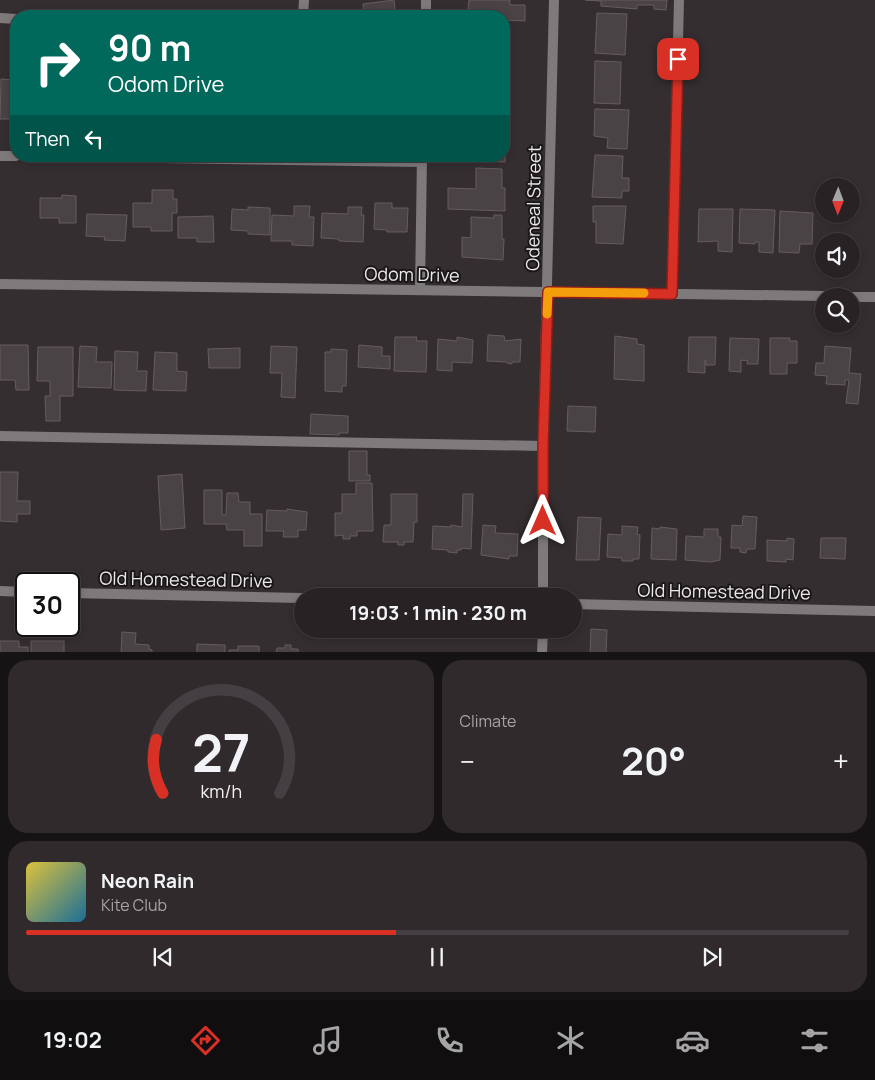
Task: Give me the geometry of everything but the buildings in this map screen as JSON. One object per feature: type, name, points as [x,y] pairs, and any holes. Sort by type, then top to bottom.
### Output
[{"type":"street","name":"Odeneal Street","points":[[543,588],[543,446],[554,0]]},
{"type":"street","points":[[672,294],[679,0]]},
{"type":"street","points":[[420,290],[422,162]]},
{"type":"street","name":"Odom Drive","points":[[0,284],[815,296]]},
{"type":"street","points":[[860,297],[875,297]]},
{"type":"street","points":[[0,436],[543,446]]},
{"type":"street","points":[[0,591],[15,592]]},
{"type":"street","name":"Old Homestead Drive","points":[[80,593],[294,598]]},
{"type":"street","name":"Old Homestead Drive","points":[[582,604],[875,611]]},
{"type":"street","points":[[542,652],[543,638]]},
{"type":"slow traffic","points":[[547,314],[548,292],[644,293]]},
{"type":"route","points":[[543,521],[543,446],[548,292],[672,294],[678,59]]}]
